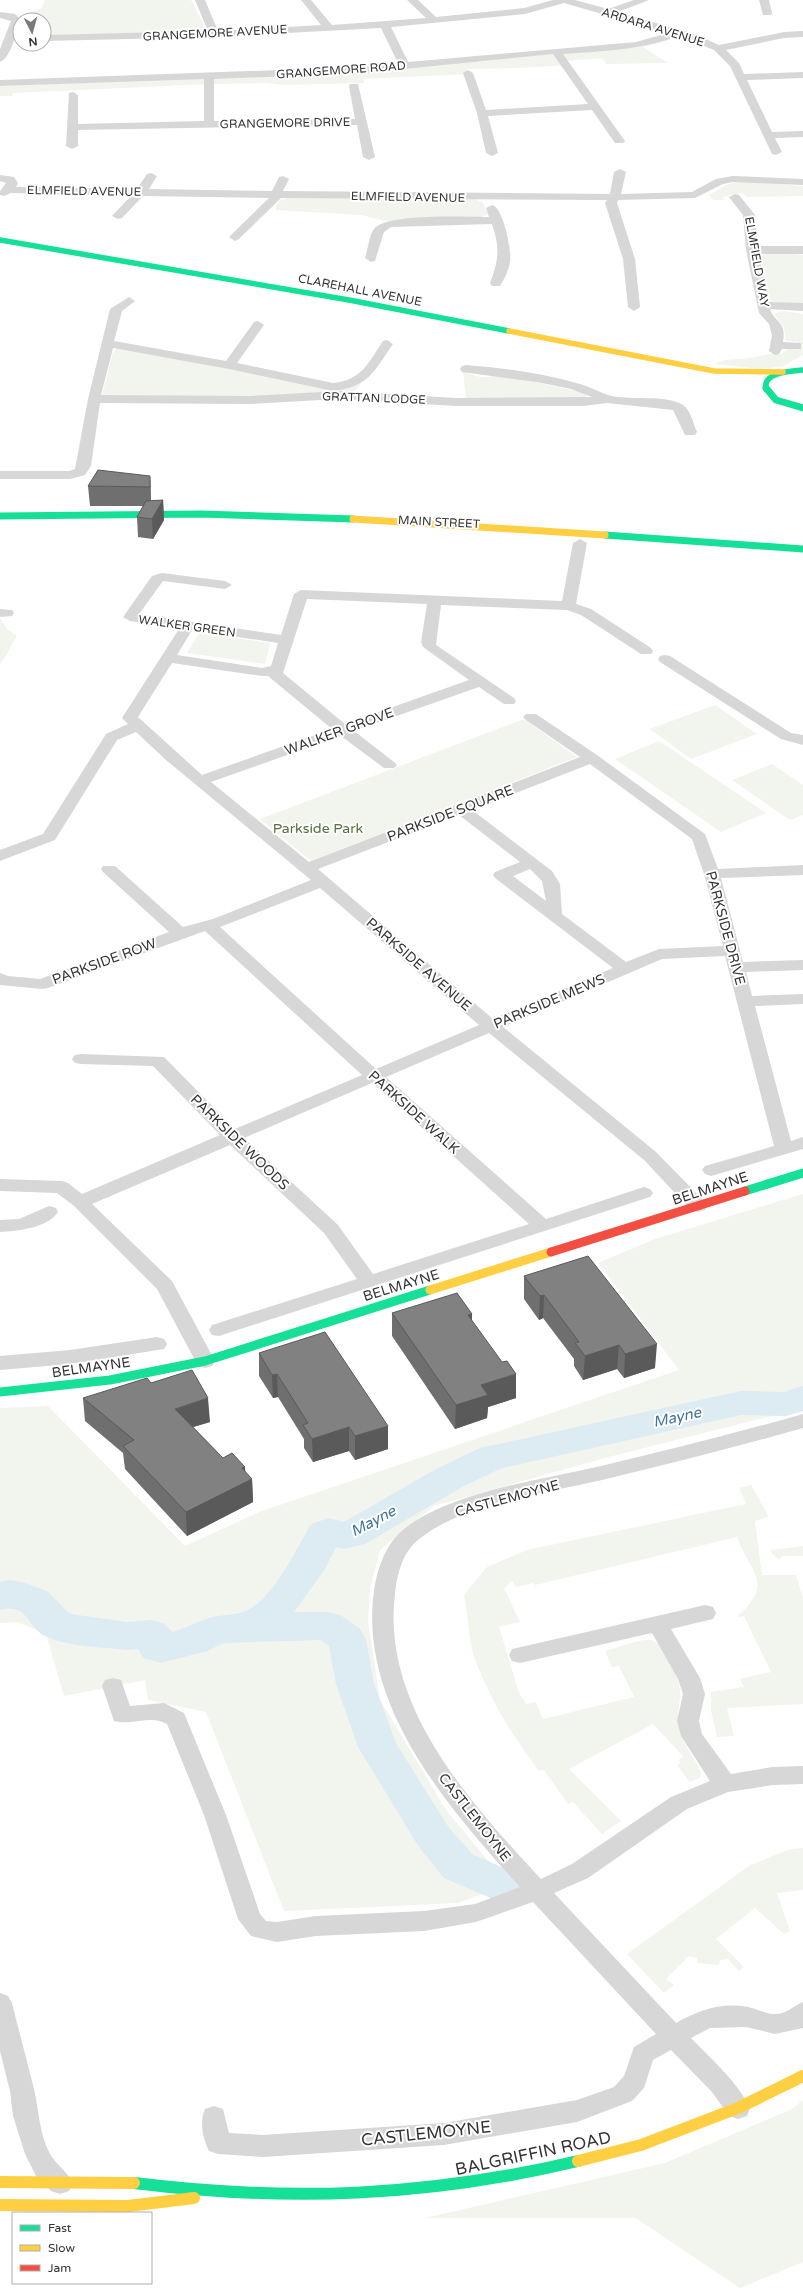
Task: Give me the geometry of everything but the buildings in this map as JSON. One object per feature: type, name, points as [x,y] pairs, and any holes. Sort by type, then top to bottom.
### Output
[{"type":"street","points":[[200,0],[214,34]]},
{"type":"street","points":[[306,0],[329,28]]},
{"type":"street","points":[[412,0],[434,20]]},
{"type":"street","name":"GRANGEMORE AVENUE","points":[[52,38],[214,34],[386,25],[525,11],[564,0]]},
{"type":"street","name":"ARDARA AVENUE","points":[[564,0],[679,33],[718,48],[735,65],[776,152]]},
{"type":"street","points":[[607,13],[644,0]]},
{"type":"street","points":[[764,0],[767,13]]},
{"type":"street","points":[[0,14],[12,17]]},
{"type":"street","points":[[386,25],[404,65]]},
{"type":"street","name":"GRANGEMORE ROAD","points":[[0,83],[308,74],[636,45],[653,42],[679,33]]},
{"type":"street","points":[[718,48],[784,35],[803,34]]},
{"type":"street","points":[[0,59],[12,43]]},
{"type":"street","points":[[556,51],[618,141]]},
{"type":"street","points":[[468,73],[482,113],[492,153]]},
{"type":"street","points":[[741,77],[803,75]]},
{"type":"street","name":"GRANGEMORE DRIVE","points":[[209,76],[209,124]]},
{"type":"street","name":"GRANGEMORE DRIVE","points":[[354,86],[369,157]]},
{"type":"street","points":[[72,146],[73,95]]},
{"type":"street","points":[[482,113],[596,107]]},
{"type":"street","name":"GRANGEMORE DRIVE","points":[[72,126],[362,122]]},
{"type":"street","points":[[768,135],[803,134]]},
{"type":"street","points":[[620,172],[611,203],[629,259],[634,307]]},
{"type":"street","points":[[118,216],[140,192],[151,176]]},
{"type":"street","points":[[0,178],[10,179],[12,183],[4,193]]},
{"type":"street","name":"ELMFIELD AVENUE","points":[[4,193],[140,192],[488,198],[614,196],[675,197],[695,195],[720,180],[739,178],[803,182]]},
{"type":"street","points":[[236,237],[278,195],[283,179]]},
{"type":"street","name":"ELMFIELD WAY","points":[[735,197],[749,215],[752,250],[766,313],[775,323],[776,348],[797,346]]},
{"type":"street","points":[[488,198],[502,237],[504,262],[496,284]]},
{"type":"street","points":[[371,258],[379,230],[388,224],[401,222],[496,220]]},
{"type":"street","name":"CLAREHALL AVENUE","points":[[0,240],[334,297],[714,371],[783,372],[802,369]]},
{"type":"street","points":[[752,250],[803,250]]},
{"type":"street","points":[[0,475],[70,475],[80,472],[84,466],[94,399],[109,344],[116,310],[129,301]]},
{"type":"street","points":[[764,305],[803,307]]},
{"type":"street","points":[[229,365],[258,325]]},
{"type":"street","name":"GRATTAN LODGE","points":[[109,344],[229,365],[321,385],[348,386],[361,381],[387,344]]},
{"type":"street","name":"GRATTAN LODGE","points":[[466,369],[484,374],[575,387],[606,399]]},
{"type":"street","name":"CLAREHALL AVENUE","points":[[714,371],[733,380]]},
{"type":"street","points":[[783,372],[770,377],[765,383],[763,393],[779,403],[803,408]]},
{"type":"street","name":"GRATTAN LODGE","points":[[94,399],[250,400],[339,395],[456,402],[583,402],[606,399],[666,404],[678,407],[682,411],[689,427],[672,423]]},
{"type":"street","name":"MAIN STREET","points":[[7,526],[74,518],[194,514],[380,522],[803,549]]},
{"type":"street","name":"MAIN STREET","points":[[0,516],[197,524]]},
{"type":"street","name":"MAIN STREET","points":[[436,534],[803,558]]},
{"type":"street","points":[[568,606],[580,543]]},
{"type":"street","name":"WALKER GREEN","points":[[225,585],[162,577],[157,579],[130,617],[287,640]]},
{"type":"street","points":[[168,658],[262,672],[273,672],[279,667],[301,594],[568,606],[586,612],[646,651]]},
{"type":"street","points":[[434,600],[428,642],[430,647],[479,682],[509,701]]},
{"type":"street","points":[[0,856],[49,837],[106,743],[120,732],[136,726],[130,718],[188,626]]},
{"type":"street","points":[[665,659],[786,736],[803,740]]},
{"type":"street","points":[[273,672],[317,710],[389,765]]},
{"type":"street","name":"WALKER GROVE","points":[[200,781],[479,682]]},
{"type":"street","name":"PARKSIDE DRIVE","points":[[531,717],[592,758],[699,837],[712,874],[735,967],[784,1149]]},
{"type":"street","name":"PARKSIDE AVENUE","points":[[136,726],[200,781],[323,881],[491,1026],[650,1156],[698,1206]]},
{"type":"street","name":"PARKSIDE SQUARE","points":[[307,868],[592,758]]},
{"type":"street","points":[[460,808],[549,875],[554,886],[554,915]]},
{"type":"street","points":[[532,863],[500,875],[625,969]]},
{"type":"street","points":[[109,870],[180,933]]},
{"type":"street","points":[[712,874],[803,870]]},
{"type":"street","points":[[208,925],[323,881]]},
{"type":"street","name":"PARKSIDE ROW","points":[[0,978],[3,981],[42,984],[180,933],[208,925]]},
{"type":"street","name":"PARKSIDE WALK","points":[[208,925],[374,1076],[543,1226]]},
{"type":"street","name":"PARKSIDE MEWS","points":[[84,1205],[232,1137],[659,954],[731,951]]},
{"type":"street","points":[[735,967],[803,965]]},
{"type":"street","points":[[745,1001],[803,999]]},
{"type":"street","name":"PARKSIDE WOODS","points":[[81,1059],[158,1061],[232,1137],[331,1229],[369,1282]]},
{"type":"street","points":[[712,1170],[803,1143]]},
{"type":"street","name":"BELMAYNE","points":[[0,1392],[110,1380],[205,1362],[803,1173]]},
{"type":"street","points":[[0,1185],[62,1187],[84,1205],[164,1285],[205,1362]]},
{"type":"street","points":[[220,1330],[644,1193]]},
{"type":"street","points":[[0,1226],[22,1225],[49,1212]]},
{"type":"street","points":[[0,1363],[70,1357],[157,1344]]},
{"type":"street","name":"CASTLEMOYNE","points":[[738,2108],[721,2085],[673,2037],[500,1851],[455,1794],[417,1739],[401,1707],[389,1669],[383,1634],[382,1605],[388,1571],[395,1554],[411,1535],[433,1520],[472,1505],[801,1425]]},
{"type":"street","points":[[520,1654],[705,1613]]},
{"type":"street","points":[[658,1624],[689,1678],[694,1694],[688,1721],[692,1736],[725,1784]]},
{"type":"street","points":[[113,1686],[122,1715],[164,1711],[176,1719],[215,1815],[250,1919],[259,1930],[277,1932],[316,1926],[424,1921],[476,1913],[537,1891],[580,1871],[679,1803],[725,1784],[773,1776],[803,1775]]},
{"type":"street","points":[[0,2003],[22,2091],[25,2116],[37,2154],[45,2168],[60,2183]]},
{"type":"street","name":"CASTLEMOYNE","points":[[214,2117],[218,2142],[263,2146],[444,2134],[514,2123],[577,2111],[623,2094],[635,2081],[643,2054],[706,2018],[746,2017],[775,2024],[796,2020],[803,2012]]},
{"type":"street","name":"BALGRIFFIN ROAD","points":[[0,2182],[130,2183],[231,2193],[376,2193],[458,2186],[530,2173],[634,2147],[738,2108],[803,2076]]},
{"type":"street","name":"BALGRIFFIN ROAD","points":[[0,2205],[128,2206],[231,2193]]},
{"type":"green space","points":[[45,0],[191,0],[205,27],[195,32],[52,35],[52,12],[32,12],[42,8]]},
{"type":"green space","points":[[658,41],[663,42],[643,47],[668,63],[606,64],[602,58],[565,61],[567,65],[467,69],[468,74],[363,79],[364,83],[282,85],[267,83],[211,84],[13,93],[12,96],[0,96],[0,86],[308,74]]},
{"type":"green space","points":[[743,181],[803,186],[803,196],[747,197],[742,193],[722,197],[725,200],[713,200],[709,195],[728,184]]},
{"type":"green space","points":[[291,197],[475,199],[483,203],[488,214],[482,217],[386,221],[361,215],[276,210],[276,205],[281,200]]},
{"type":"green space","points":[[788,253],[803,255],[803,304],[771,302],[767,296],[762,256],[765,254]]},
{"type":"green space","points":[[782,311],[803,314],[803,354],[801,356],[784,366],[762,369],[714,364],[727,360],[770,354],[782,354],[787,349],[798,349],[798,342],[786,341],[784,327],[774,314]]},
{"type":"green space","points":[[117,349],[221,366],[318,387],[360,380],[361,384],[354,391],[339,394],[247,398],[102,395],[113,352]]},
{"type":"green space","points":[[463,371],[481,377],[490,377],[500,374],[589,394],[582,399],[466,399]]},
{"type":"green space","points":[[0,618],[7,629],[17,636],[0,664]]},
{"type":"green space","points":[[199,633],[270,643],[265,664],[187,653]]},
{"type":"green space","points":[[715,705],[757,734],[691,759],[650,729]]},
{"type":"green space","name":"Parkside Park","points":[[524,719],[577,757],[311,861],[260,819]]},
{"type":"green space","points":[[659,741],[766,813],[721,832],[615,759]]},
{"type":"green space","points":[[772,764],[803,785],[803,815],[790,820],[732,780]]},
{"type":"green space","points":[[803,1194],[803,1408],[605,1458],[434,1506],[380,1550],[370,1589],[368,1621],[380,1700],[446,1810],[508,1885],[458,1903],[284,1911],[206,1712],[148,1700],[145,1680],[64,1696],[46,1634],[18,1622],[0,1623],[0,1408],[48,1406],[185,1546],[259,1512],[679,1370],[598,1263],[655,1239]]},
{"type":"green space","points":[[751,1485],[769,1517],[755,1521],[762,1575],[796,1575],[803,1597],[803,1704],[727,1708],[734,1736],[717,1737],[711,1711],[711,1692],[744,1687],[740,1679],[771,1672],[744,1616],[737,1617],[755,1595],[757,1586],[753,1570],[737,1537],[535,1585],[533,1583],[516,1587],[512,1581],[504,1588],[520,1622],[499,1627],[519,1693],[526,1704],[536,1702],[543,1719],[634,1697],[619,1666],[612,1667],[605,1651],[634,1642],[650,1640],[660,1646],[670,1660],[677,1677],[680,1690],[678,1722],[680,1733],[701,1774],[699,1778],[690,1782],[677,1765],[681,1763],[678,1760],[684,1757],[653,1724],[569,1769],[621,1821],[602,1834],[573,1802],[568,1804],[544,1770],[539,1771],[505,1721],[490,1695],[472,1650],[464,1595],[487,1567],[527,1550],[746,1504],[739,1488]]},
{"type":"green space","points":[[803,1546],[803,1556],[782,1556],[780,1560],[772,1554],[771,1550]]},
{"type":"green space","points":[[803,1848],[803,1890],[777,1893],[790,1931],[784,1934],[755,1908],[716,1939],[744,1967],[739,1971],[728,1959],[720,1960],[719,1965],[697,1963],[697,1958],[689,1956],[666,1979],[674,1985],[664,1993],[627,1954],[749,1866],[790,1849]]},
{"type":"green space","points":[[803,2100],[803,2262],[740,2288],[636,2218],[425,2218],[665,2163],[792,2109]]},
{"type":"waterway","name":"Mayne","points":[[244,1627],[263,1619],[279,1605],[312,1559],[324,1533],[329,1531],[344,1536],[352,1535],[449,1478],[493,1457],[741,1403],[786,1404],[803,1398]]},
{"type":"waterway","name":"Mayne","points":[[0,1596],[8,1594],[22,1596],[34,1601],[59,1627],[127,1636],[152,1634],[157,1640],[156,1648],[161,1649],[194,1641],[218,1629],[244,1627]]},
{"type":"waterway","points":[[244,1627],[329,1626],[347,1639],[355,1684],[378,1747],[433,1836],[458,1866],[500,1885]]},
{"type":"traffic: fast","points":[[0,240],[349,300],[509,331]]},
{"type":"traffic: fast","points":[[803,370],[776,375],[767,382],[765,387],[771,397],[776,400],[803,408]]},
{"type":"traffic: fast","points":[[0,516],[201,514],[353,519]]},
{"type":"traffic: fast","points":[[605,535],[803,549]]},
{"type":"traffic: fast","points":[[745,1191],[803,1173]]},
{"type":"traffic: fast","points":[[0,1392],[110,1380],[205,1361],[430,1290]]},
{"type":"traffic: fast","points":[[134,2183],[230,2193],[274,2195],[362,2194],[449,2186],[536,2171],[578,2161]]},
{"type":"traffic: slow","points":[[509,331],[714,371],[783,372]]},
{"type":"traffic: slow","points":[[353,519],[605,535]]},
{"type":"traffic: slow","points":[[430,1290],[551,1252]]},
{"type":"traffic: slow","points":[[578,2161],[641,2145],[738,2108],[803,2076]]},
{"type":"traffic: slow","points":[[0,2182],[134,2183]]},
{"type":"traffic: slow","points":[[0,2205],[128,2206],[194,2198]]},
{"type":"traffic: jam","points":[[551,1252],[745,1191]]}]
